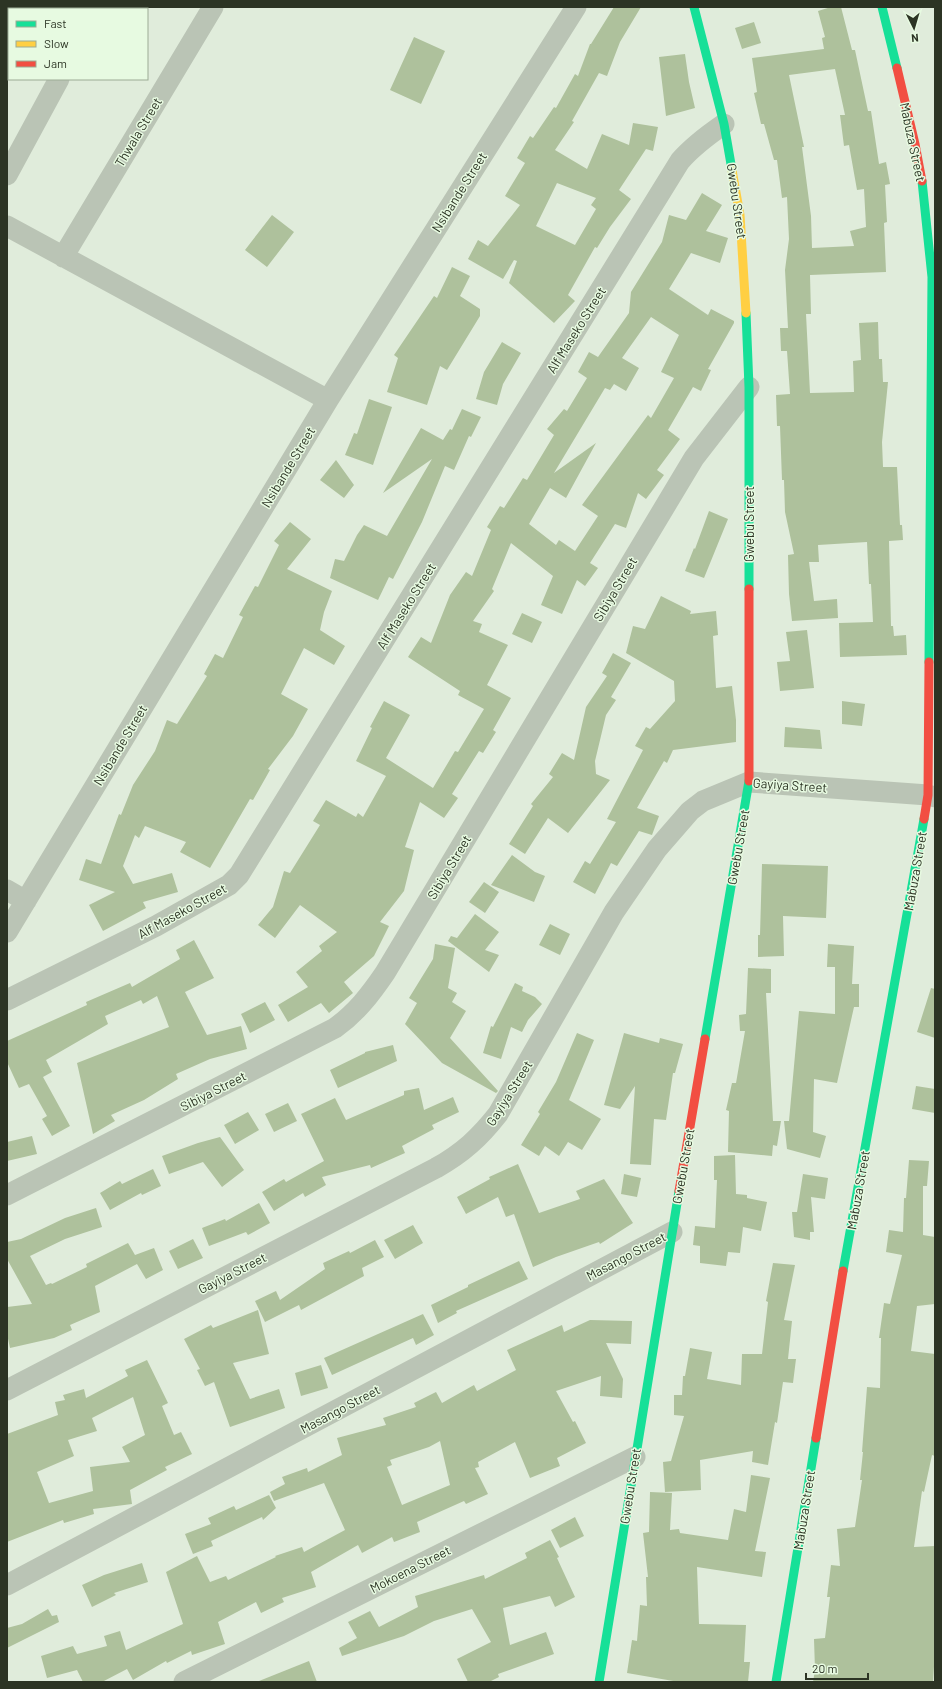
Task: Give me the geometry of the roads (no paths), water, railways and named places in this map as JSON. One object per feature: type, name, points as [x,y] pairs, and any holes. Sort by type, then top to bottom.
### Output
[{"type":"street","name":"Thwala Street","points":[[63,257],[213,7]]},
{"type":"street","name":"Nsibande Street","points":[[7,932],[328,400],[576,7]]},
{"type":"street","name":"Gwebu Street","points":[[595,1680],[635,1457],[749,782],[749,387],[743,248],[740,215],[724,124],[694,7]]},
{"type":"street","name":"Mabuza Street","points":[[776,1682],[837,1308],[932,796],[933,277],[924,194],[915,144],[882,7]]},
{"type":"street","points":[[7,175],[58,80]]},
{"type":"street","name":"Alf Maseko Street","points":[[7,1000],[156,926],[229,886],[240,875],[680,161],[689,150],[724,124]]},
{"type":"street","points":[[7,226],[328,400]]},
{"type":"street","name":"Sibiya Street","points":[[7,1195],[335,1028],[361,1006],[385,973],[694,458],[749,387]]},
{"type":"street","name":"Gayiya Street","points":[[7,1390],[456,1157],[484,1132],[498,1114],[614,912],[657,849],[690,811],[703,801],[749,782],[932,796]]},
{"type":"street","points":[[7,890],[26,901]]},
{"type":"street","name":"Masango Street","points":[[7,1585],[672,1232]]},
{"type":"street","name":"Mokoena Street","points":[[184,1682],[635,1457]]}]
